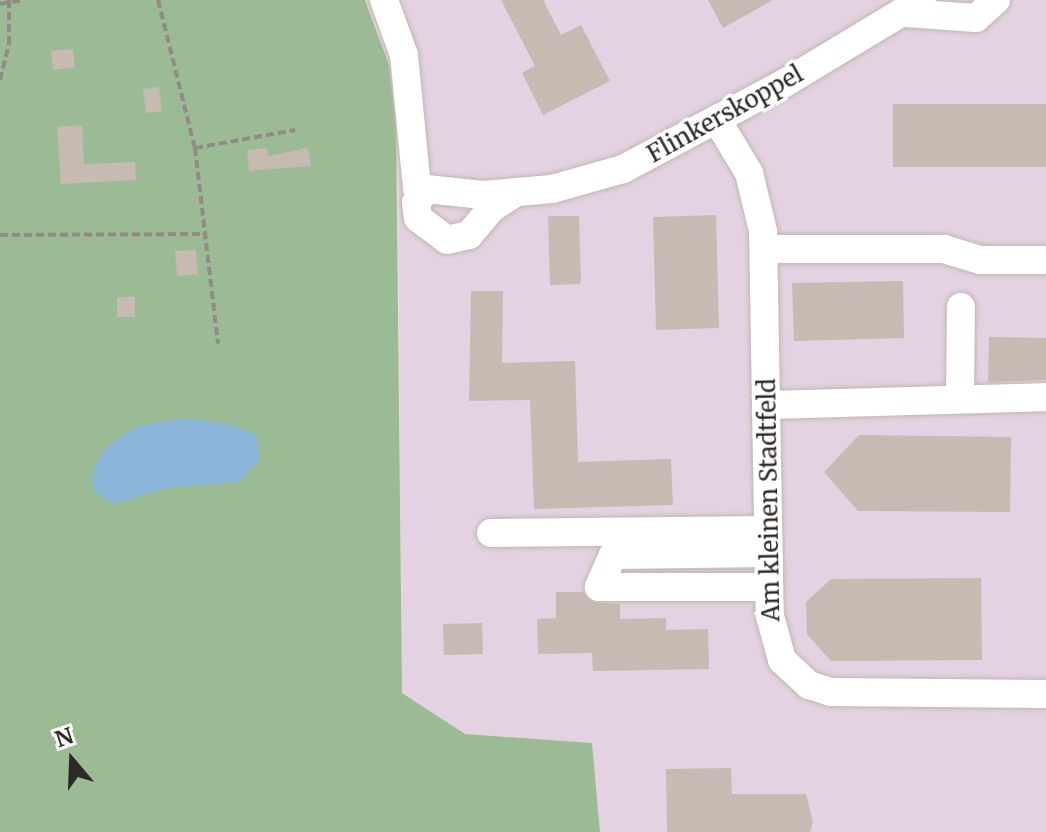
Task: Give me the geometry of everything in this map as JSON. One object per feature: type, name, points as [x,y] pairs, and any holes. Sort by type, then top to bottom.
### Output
[{"type":"street","name":"Flinkerskoppel","points":[[384,0],[404,55],[417,188],[425,192],[515,193],[590,181],[717,120],[914,6]]},
{"type":"street","points":[[943,0],[947,10],[964,19]]},
{"type":"street","points":[[914,6],[964,19],[982,16],[996,0]]},
{"type":"street","name":"Am kleinen Stadtfeld","points":[[717,120],[749,173],[764,249],[769,587],[776,649],[794,673],[820,690],[858,695],[1046,694]]},
{"type":"street","name":"Flinkerskoppel","points":[[425,192],[416,202],[418,218],[447,240],[469,235],[492,208],[515,193]]},
{"type":"street","points":[[764,249],[961,252],[980,260],[1046,260]]},
{"type":"street","points":[[960,396],[961,307]]},
{"type":"street","points":[[767,405],[902,405],[960,396],[1046,397]]},
{"type":"street","points":[[491,533],[768,542]]},
{"type":"street","points":[[768,542],[613,555],[599,587],[769,587]]},
{"type":"path","points":[[0,4],[23,0]]},
{"type":"path","points":[[158,0],[195,148],[218,344]]},
{"type":"path","points":[[0,80],[9,44],[9,1]]},
{"type":"path","points":[[195,148],[295,130]]},
{"type":"path","points":[[0,235],[206,234]]},
{"type":"shaded area","points":[[365,0],[1046,0],[1046,832],[600,832],[592,743],[465,734],[402,693],[398,178],[379,32]]},
{"type":"green space","points":[[0,0],[365,0],[389,65],[396,124],[402,693],[465,734],[592,743],[600,832],[0,832]]},
{"type":"water","points":[[186,418],[230,424],[256,435],[260,458],[240,482],[166,488],[115,504],[94,492],[93,470],[107,446],[137,426]]},
{"type":"building","points":[[501,0],[543,0],[561,35],[581,25],[610,81],[543,115],[522,73],[535,66]]},
{"type":"building","points":[[708,0],[773,0],[723,28]]},
{"type":"building","points":[[73,49],[75,67],[53,70],[51,51]]},
{"type":"building","points":[[159,87],[162,111],[146,113],[143,89]]},
{"type":"building","points":[[893,104],[1046,104],[1046,167],[893,167]]},
{"type":"building","points":[[82,125],[84,164],[135,162],[136,180],[61,184],[57,127]]},
{"type":"building","points":[[267,148],[268,156],[308,148],[311,166],[249,171],[247,150]]},
{"type":"building","points":[[716,215],[719,328],[656,330],[653,217]]},
{"type":"building","points":[[548,216],[579,216],[581,284],[550,285]]},
{"type":"building","points":[[196,250],[198,274],[177,276],[175,251]]},
{"type":"building","points":[[903,281],[904,338],[794,341],[792,283]]},
{"type":"building","points":[[471,291],[503,291],[502,363],[575,361],[578,462],[671,459],[673,505],[534,509],[530,400],[469,401]]},
{"type":"building","points":[[117,297],[135,297],[135,317],[117,317]]},
{"type":"building","points":[[989,337],[1046,338],[1046,380],[988,382]]},
{"type":"building","points":[[859,435],[1011,437],[1010,512],[858,511],[824,472]]},
{"type":"building","points":[[981,578],[982,660],[831,661],[807,634],[806,602],[831,579]]},
{"type":"building","points":[[556,592],[583,592],[592,602],[620,604],[620,619],[666,618],[666,630],[708,629],[709,669],[593,671],[592,653],[538,654],[537,619],[556,618]]},
{"type":"building","points":[[482,623],[483,654],[444,655],[443,624]]},
{"type":"building","points":[[731,768],[732,794],[806,794],[813,822],[810,832],[667,832],[666,769]]}]
